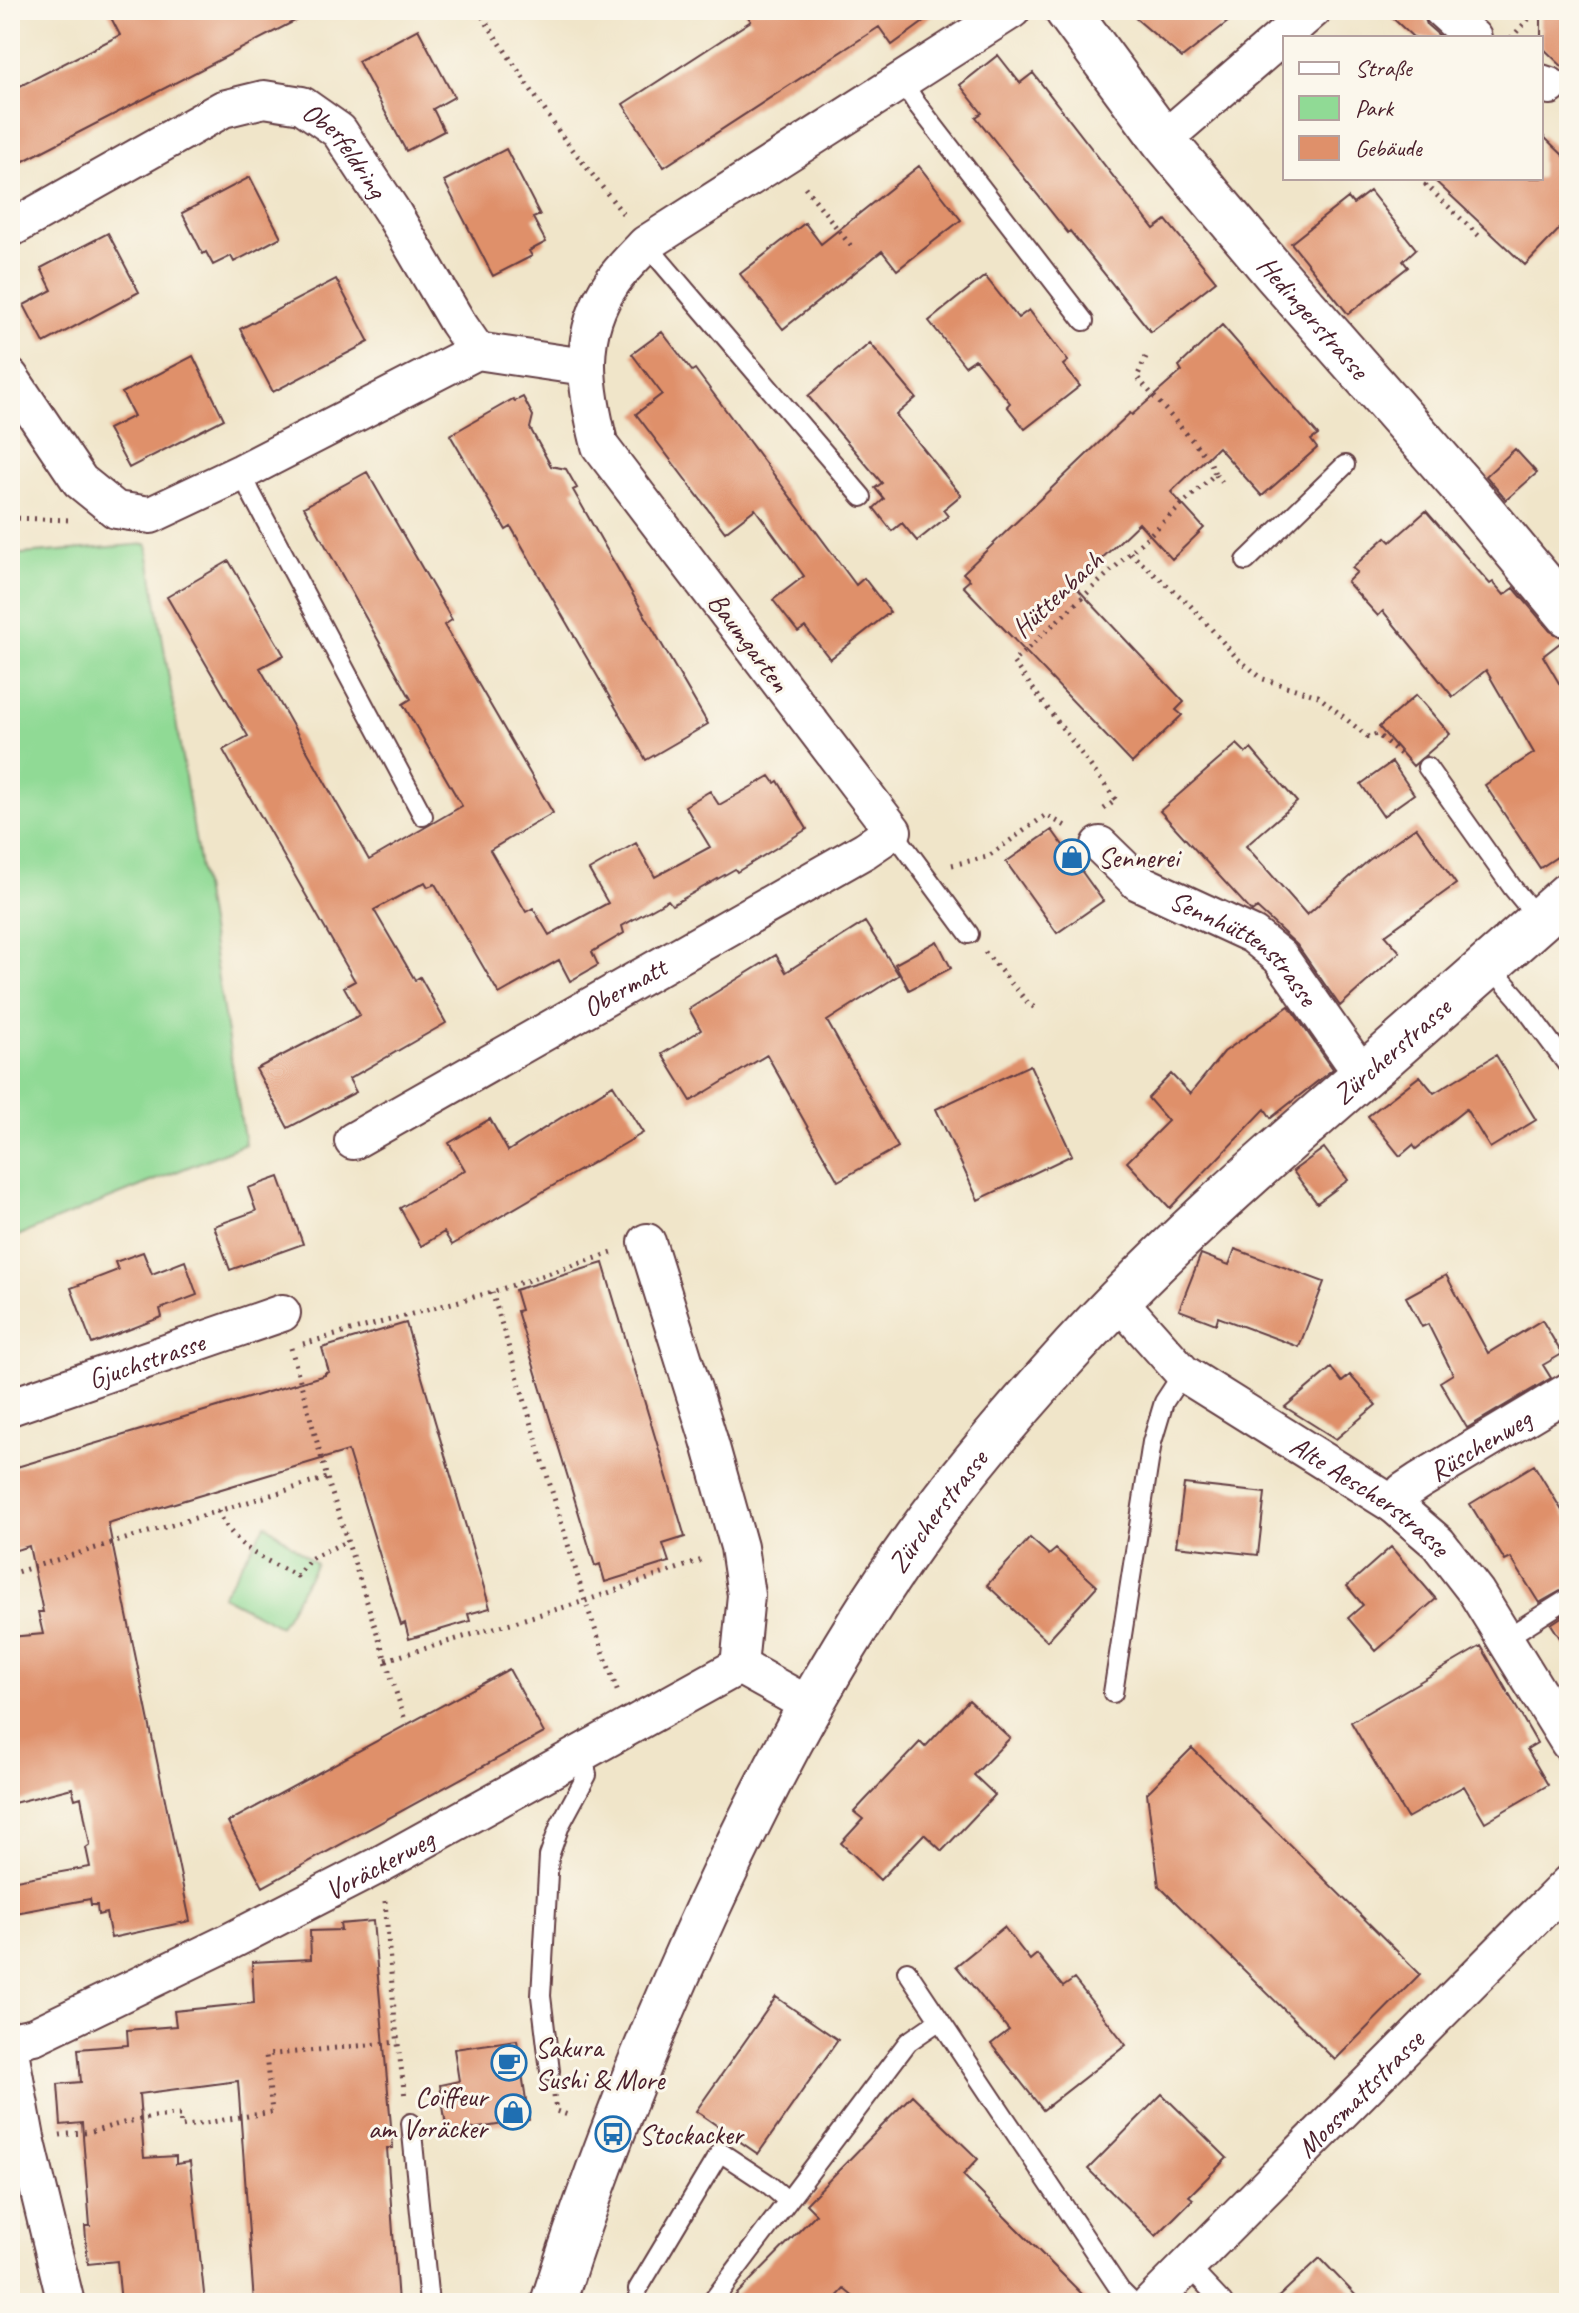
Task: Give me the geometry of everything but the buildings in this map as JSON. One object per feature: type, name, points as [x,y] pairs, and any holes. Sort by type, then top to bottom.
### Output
[{"type":"street","name":"Baumgarten","points":[[893,831],[600,446],[590,407],[585,367],[592,321],[636,232],[785,155],[1012,10]]},
{"type":"street","name":"Hedingerstrasse","points":[[1067,10],[1163,140],[1569,615]]},
{"type":"street","points":[[1163,140],[1313,10]]},
{"type":"street","points":[[1442,10],[1471,36]]},
{"type":"street","name":"Oberfeldring","points":[[10,229],[223,109],[264,99],[302,105],[339,131],[477,351]]},
{"type":"street","points":[[10,377],[80,481],[116,510],[151,515],[242,472],[477,351],[585,367]]},
{"type":"street","name":"Obermatt","points":[[353,1141],[865,850],[893,831]]},
{"type":"street","name":"Sennhüttenstrasse","points":[[1087,838],[1138,882],[1253,935],[1280,957],[1350,1057],[1365,1073]]},
{"type":"street","name":"Zürcherstrasse","points":[[553,2303],[639,2063],[754,1807],[809,1705],[919,1534],[1001,1429],[1118,1300],[1262,1163],[1554,907]]},
{"type":"street","points":[[647,1242],[739,1547],[746,1595],[739,1666],[809,1705]]},
{"type":"street","name":"Alte Aescherstrasse","points":[[1118,1300],[1183,1373],[1394,1505],[1438,1543],[1476,1592],[1569,1743]]},
{"type":"street","name":"Gjuchstrasse","points":[[10,1407],[282,1313]]},
{"type":"street","name":"Rüschenweg","points":[[1394,1505],[1404,1491],[1419,1481],[1569,1391]]},
{"type":"street","name":"Voräckerweg","points":[[10,2041],[34,2036],[379,1865],[739,1666]]},
{"type":"street","name":"Moosmattstrasse","points":[[1151,2303],[1569,1883]]},
{"type":"street","points":[[10,2051],[26,2138],[66,2303]]},
{"type":"lane","points":[[902,81],[1084,321]]},
{"type":"lane","points":[[636,232],[862,497]]},
{"type":"lane","points":[[1246,561],[1345,465]]},
{"type":"lane","points":[[242,472],[423,816]]},
{"type":"lane","points":[[1427,767],[1512,887],[1554,907]]},
{"type":"lane","name":"Baumgarten","points":[[893,831],[969,934]]},
{"type":"lane","points":[[1489,965],[1569,1067]]},
{"type":"lane","points":[[1113,1693],[1152,1442],[1164,1402],[1183,1373]]},
{"type":"lane","points":[[1506,1638],[1569,1598]]},
{"type":"lane","points":[[550,2071],[541,1996],[549,1856],[560,1825],[587,1775],[583,1752]]},
{"type":"lane","points":[[907,1971],[1120,2290],[1133,2303]]},
{"type":"lane","points":[[711,2303],[908,2042],[940,2020]]},
{"type":"lane","points":[[411,2123],[429,2303]]},
{"type":"lane","points":[[638,2289],[720,2152],[788,2201]]},
{"type":"lane","points":[[1188,2266],[1223,2303]]},
{"type":"path","points":[[478,10],[559,132],[636,232]]},
{"type":"path","points":[[1513,36],[1537,10]]},
{"type":"path","points":[[785,155],[798,178],[854,250]]},
{"type":"path","points":[[1430,180],[1426,185],[1479,236]]},
{"type":"path","points":[[1146,357],[1137,377],[1210,461],[1222,482]]},
{"type":"path","name":"Hüttenbach","points":[[1087,838],[1116,800],[1013,662],[1215,474]]},
{"type":"path","points":[[1130,553],[1189,604],[1237,658],[1263,679],[1318,696],[1368,737],[1377,734],[1420,771],[1427,767]]},
{"type":"path","points":[[925,875],[934,869],[987,857],[1046,815],[1087,838]]},
{"type":"path","points":[[969,934],[1029,1004],[1038,1010]]},
{"type":"path","points":[[290,1347],[492,1292],[647,1242]]},
{"type":"path","points":[[492,1292],[585,1601],[632,1727]]},
{"type":"path","points":[[282,1313],[327,1478],[406,1723]]},
{"type":"path","points":[[10,1574],[327,1478]]},
{"type":"path","points":[[218,1511],[238,1543],[297,1576],[310,1559],[347,1541]]},
{"type":"path","points":[[386,1660],[585,1601],[739,1547]]},
{"type":"path","points":[[386,1917],[403,2089]]},
{"type":"path","points":[[26,2138],[99,2131],[106,2126],[147,2116],[180,2115],[181,2127],[272,2112],[266,2055],[398,2042]]},
{"type":"green space","points":[[147,544],[245,1144],[10,1239],[10,555]]},
{"type":"green space","points":[[266,1524],[316,1564],[280,1626],[222,1596]]},
{"type":"place","name":"Sennerei","points":[[1072,857]]},
{"type":"place","name":"Sakura Sushi & More","points":[[509,2063]]},
{"type":"place","name":"Coiffeur am Voräcker","points":[[513,2112]]},
{"type":"place","name":"Stockacker","points":[[613,2134]]}]
